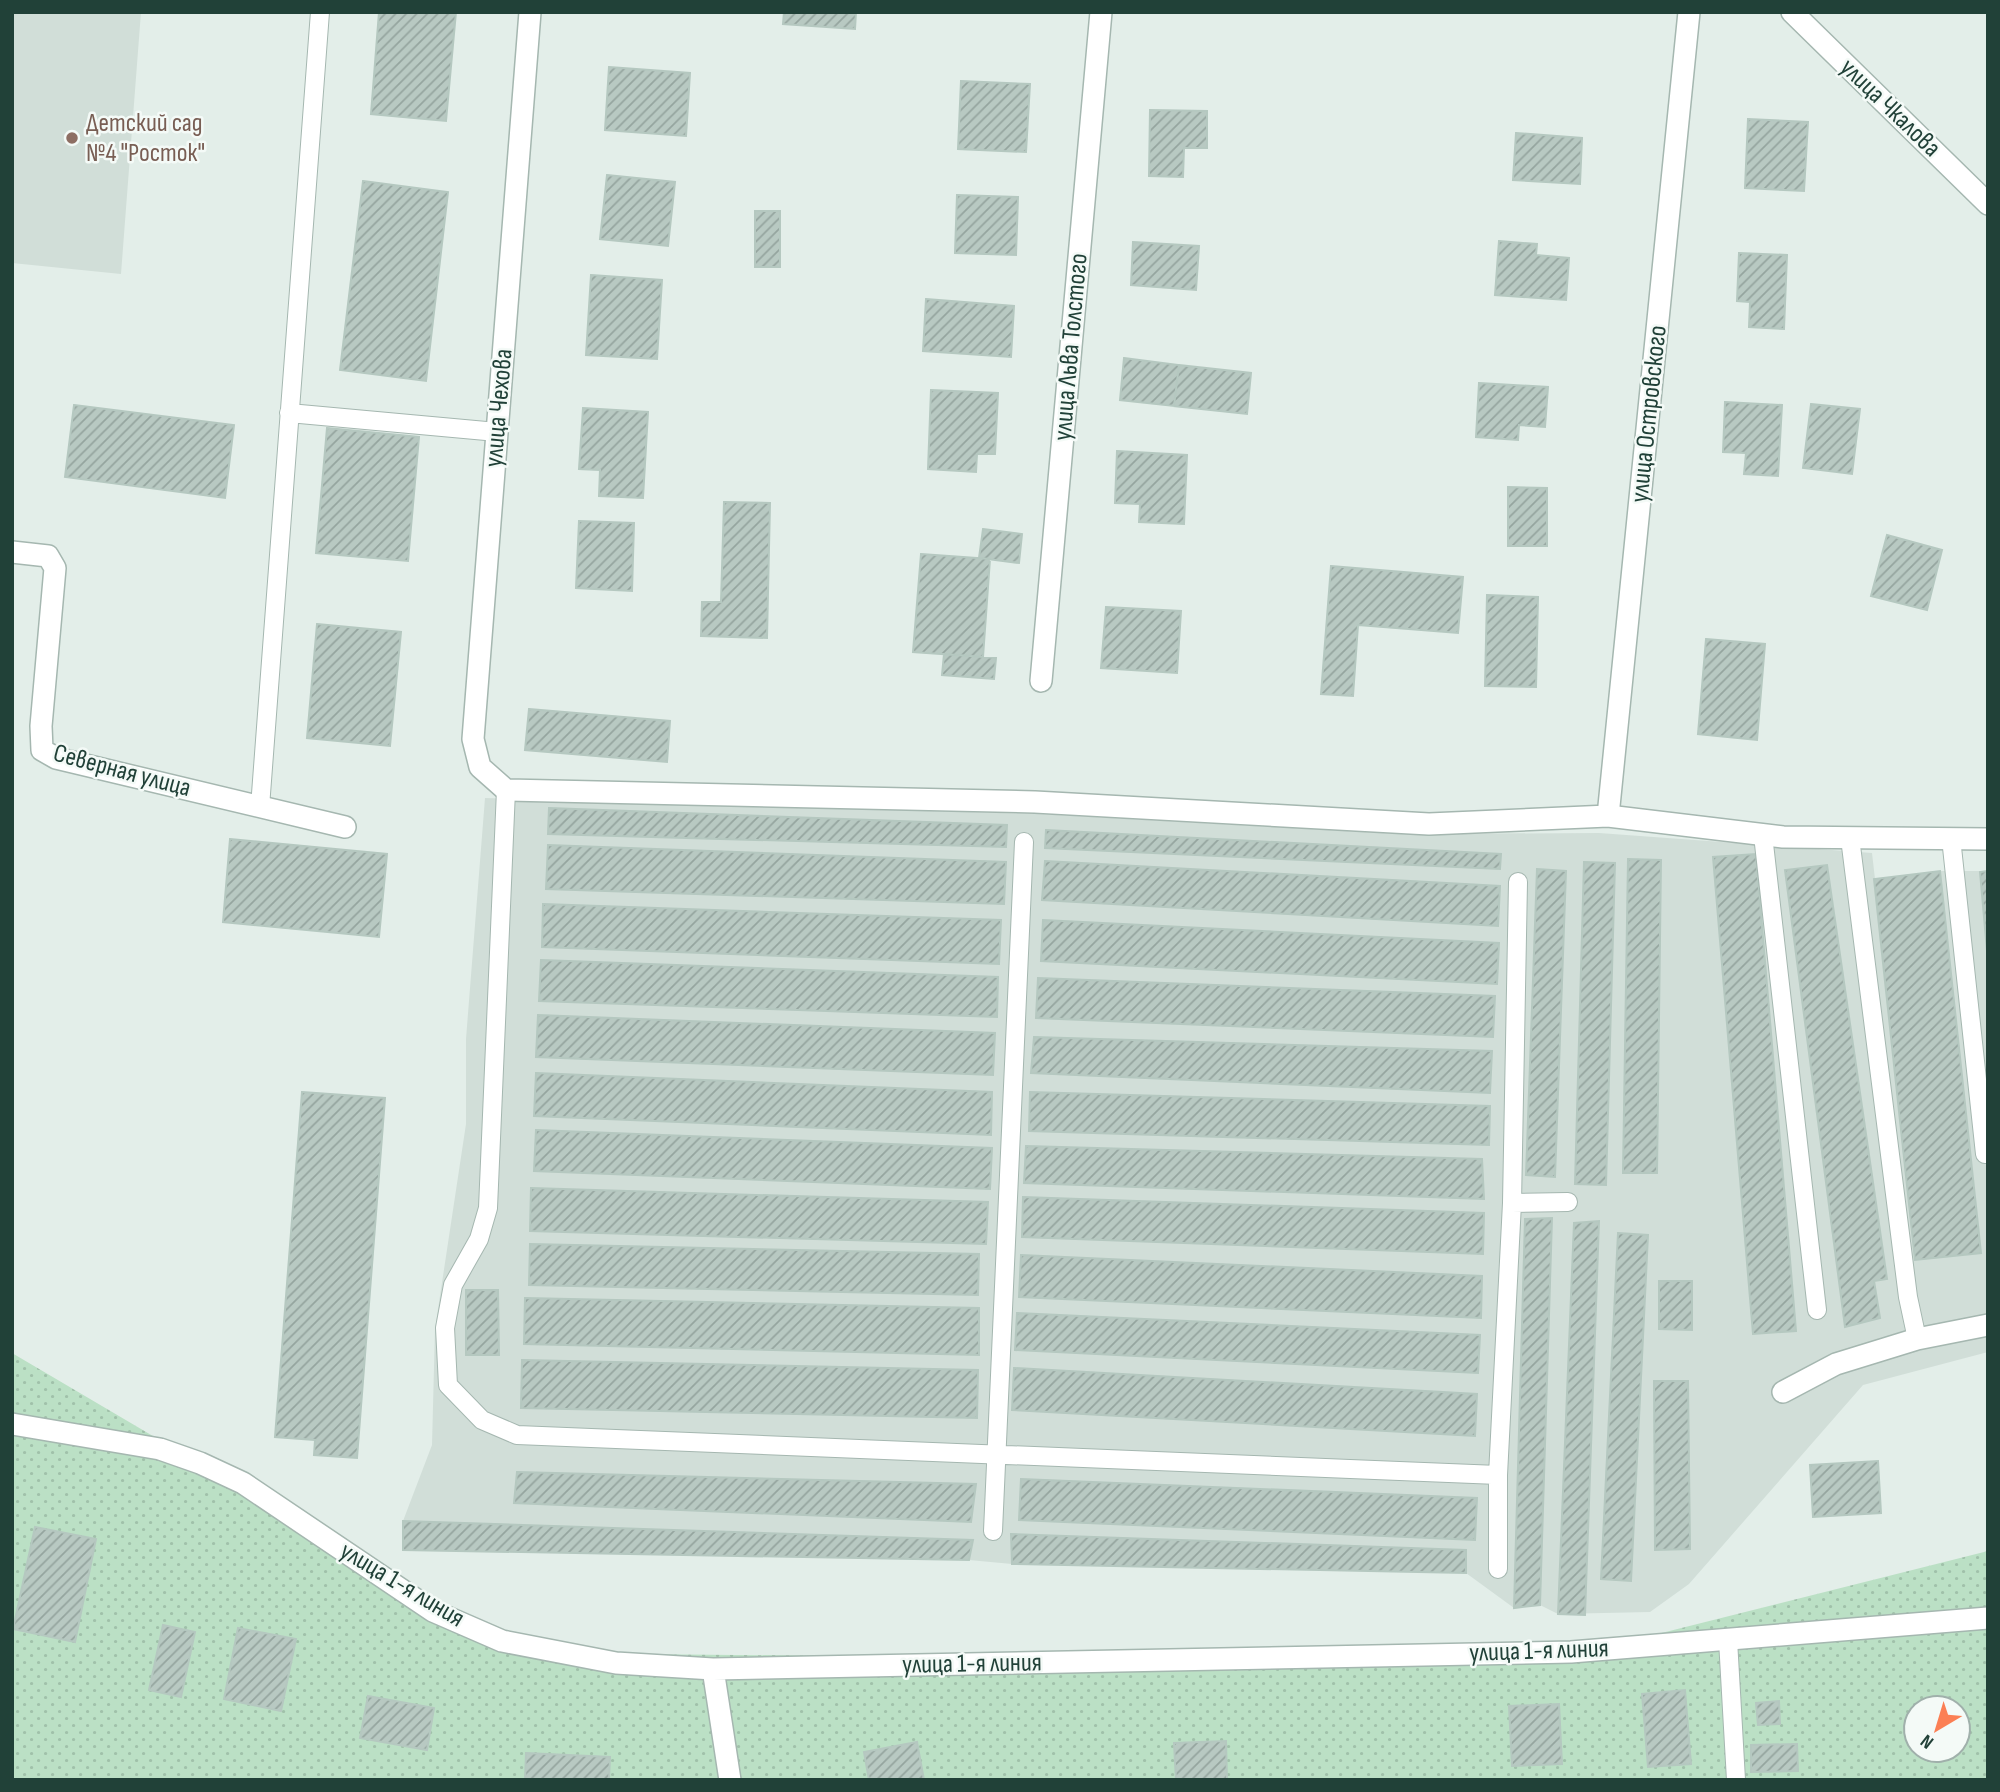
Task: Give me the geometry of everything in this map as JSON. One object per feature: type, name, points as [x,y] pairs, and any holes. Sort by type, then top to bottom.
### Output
[{"type":"street","name":"улица Чехова","points":[[506,790],[480,767],[473,739],[530,12]]},
{"type":"street","name":"улица Льва Толстого","points":[[1041,681],[1101,12]]},
{"type":"street","name":"улица Островского","points":[[1608,816],[1689,12]]},
{"type":"street","name":"улица Чкалова","points":[[1791,12],[1988,204]]},
{"type":"street","name":"Северная улица","points":[[12,552],[48,556],[55,568],[41,726],[42,750],[56,758],[345,827]]},
{"type":"street","points":[[506,790],[1035,802],[1429,824],[1608,816],[1763,835],[1988,839]]},
{"type":"street","points":[[1783,1392],[1836,1364],[1917,1339],[1988,1325]]},
{"type":"street","name":"улица 1-я линия","points":[[12,1424],[160,1449],[200,1463],[243,1483],[433,1611],[502,1641],[617,1663],[713,1669],[1572,1652],[1988,1618]]},
{"type":"street","points":[[713,1669],[730,1780]]},
{"type":"lane","points":[[260,807],[320,12]]},
{"type":"lane","points":[[289,413],[497,432]]},
{"type":"lane","points":[[506,790],[488,1208],[479,1239],[453,1285],[445,1328],[448,1385],[482,1420],[517,1435],[1498,1475]]},
{"type":"lane","points":[[1763,835],[1817,1310]]},
{"type":"lane","points":[[1850,838],[1908,1297],[1917,1339]]},
{"type":"lane","points":[[1951,838],[1985,1154]]},
{"type":"lane","points":[[993,1531],[1024,842]]},
{"type":"lane","points":[[1498,1569],[1498,1475],[1512,1203],[1518,882]]},
{"type":"lane","points":[[1512,1203],[1569,1202]]},
{"type":"lane","points":[[1728,1640],[1736,1780]]},
{"type":"shaded area","name":"Детский сад №4 \"Росток\"","points":[[12,12],[141,12],[121,274],[12,263]]},
{"type":"shaded area","points":[[485,798],[1038,814],[1400,834],[1599,833],[1872,853],[1875,879],[1940,871],[1988,871],[1988,1352],[1863,1385],[1689,1584],[1650,1612],[1558,1614],[1540,1605],[1514,1608],[1466,1573],[1012,1564],[969,1560],[403,1550],[403,1521],[432,1445],[435,1329],[466,1124],[466,1039]]},
{"type":"green space","points":[[12,1353],[521,1653],[1546,1662],[1988,1551],[1988,1780],[12,1780]]},
{"type":"building","points":[[379,12],[456,12],[446,121],[371,114]]},
{"type":"building","points":[[784,12],[856,12],[855,29],[783,24]]},
{"type":"building","points":[[609,67],[690,73],[686,136],[605,130]]},
{"type":"building","points":[[961,81],[1030,84],[1026,152],[958,149]]},
{"type":"building","points":[[1150,110],[1207,111],[1207,148],[1184,148],[1183,177],[1149,176]]},
{"type":"building","points":[[1748,119],[1808,122],[1804,191],[1745,188]]},
{"type":"building","points":[[1516,133],[1582,138],[1580,184],[1513,180]]},
{"type":"building","points":[[607,175],[675,182],[668,246],[600,239]]},
{"type":"building","points":[[363,181],[448,192],[426,381],[340,370]]},
{"type":"building","points":[[957,195],[1018,197],[1016,255],[955,253]]},
{"type":"building","points":[[755,211],[780,211],[780,267],[755,267]]},
{"type":"building","points":[[1499,241],[1537,244],[1536,255],[1569,258],[1566,300],[1495,295]]},
{"type":"building","points":[[1133,242],[1199,246],[1196,290],[1131,285]]},
{"type":"building","points":[[1739,253],[1787,255],[1784,329],[1749,327],[1750,302],[1737,301]]},
{"type":"building","points":[[591,275],[662,280],[657,359],[586,355]]},
{"type":"building","points":[[926,299],[1014,306],[1011,357],[923,351]]},
{"type":"building","points":[[1124,358],[1179,365],[1174,406],[1120,400]]},
{"type":"building","points":[[1179,365],[1251,373],[1247,414],[1174,406]]},
{"type":"building","points":[[1479,383],[1548,387],[1545,427],[1519,425],[1518,440],[1476,437]]},
{"type":"building","points":[[931,390],[998,393],[995,454],[977,454],[976,472],[928,469]]},
{"type":"building","points":[[1725,402],[1782,405],[1778,476],[1744,474],[1746,453],[1723,452]]},
{"type":"building","points":[[1811,404],[1860,409],[1852,474],[1803,468]]},
{"type":"building","points":[[74,405],[234,425],[225,498],[65,477]]},
{"type":"building","points":[[583,408],[648,412],[643,498],[599,496],[600,470],[579,469]]},
{"type":"building","points":[[327,428],[419,437],[408,561],[316,553]]},
{"type":"building","points":[[1117,451],[1187,455],[1184,524],[1139,522],[1140,504],[1115,503]]},
{"type":"building","points":[[1508,487],[1547,488],[1547,546],[1508,546]]},
{"type":"building","points":[[724,502],[770,503],[767,638],[701,636],[702,602],[721,602]]},
{"type":"building","points":[[579,521],[634,523],[632,591],[576,588]]},
{"type":"building","points":[[983,529],[1022,534],[1019,563],[979,558]]},
{"type":"building","points":[[1887,535],[1942,550],[1927,610],[1871,596]]},
{"type":"building","points":[[921,554],[990,559],[983,657],[913,652]]},
{"type":"building","points":[[1331,566],[1463,577],[1458,633],[1358,625],[1353,696],[1321,694]]},
{"type":"building","points":[[1487,595],[1538,597],[1536,687],[1485,686]]},
{"type":"building","points":[[1106,607],[1181,611],[1177,673],[1101,668]]},
{"type":"building","points":[[317,624],[401,632],[390,746],[307,738]]},
{"type":"building","points":[[1706,639],[1765,644],[1757,740],[1698,734]]},
{"type":"building","points":[[944,654],[996,658],[994,679],[942,675]]},
{"type":"building","points":[[529,709],[670,721],[667,762],[525,750]]},
{"type":"building","points":[[549,808],[1007,825],[1006,847],[548,834]]},
{"type":"building","points":[[1046,830],[1501,854],[1500,869],[1045,848]]},
{"type":"building","points":[[230,839],[387,854],[379,937],[223,922]]},
{"type":"building","points":[[548,845],[1006,862],[1004,904],[546,889]]},
{"type":"building","points":[[1756,854],[1796,1331],[1753,1334],[1713,857]]},
{"type":"building","points":[[1628,859],[1661,860],[1657,1173],[1623,1173]]},
{"type":"building","points":[[1045,861],[1500,886],[1498,926],[1042,900]]},
{"type":"building","points":[[1584,862],[1615,863],[1606,1185],[1575,1184]]},
{"type":"building","points":[[1827,865],[1887,1279],[1874,1281],[1880,1318],[1845,1327],[1785,870]]},
{"type":"building","points":[[1537,869],[1566,871],[1555,1177],[1526,1175]]},
{"type":"building","points":[[1940,871],[1981,1253],[1915,1260],[1874,879]]},
{"type":"building","points":[[1988,871],[1988,962],[1980,872]]},
{"type":"building","points":[[543,904],[1001,920],[999,964],[542,947]]},
{"type":"building","points":[[1043,920],[1499,943],[1497,984],[1041,961]]},
{"type":"building","points":[[541,960],[998,977],[997,1017],[539,1001]]},
{"type":"building","points":[[1038,978],[1495,996],[1493,1037],[1036,1018]]},
{"type":"building","points":[[538,1015],[995,1033],[993,1075],[536,1057]]},
{"type":"building","points":[[1034,1037],[1492,1051],[1490,1093],[1031,1073]]},
{"type":"building","points":[[536,1073],[992,1092],[991,1135],[534,1116]]},
{"type":"building","points":[[302,1092],[385,1098],[357,1458],[314,1455],[315,1440],[275,1437]]},
{"type":"building","points":[[1030,1092],[1490,1106],[1489,1145],[1029,1131]]},
{"type":"building","points":[[536,1130],[992,1148],[990,1189],[534,1171]]},
{"type":"building","points":[[1026,1146],[1482,1159],[1484,1199],[1024,1183]]},
{"type":"building","points":[[531,1188],[988,1202],[986,1244],[530,1231]]},
{"type":"building","points":[[1023,1197],[1484,1213],[1483,1254],[1022,1237]]},
{"type":"building","points":[[1552,1218],[1540,1605],[1514,1608],[1525,1219]]},
{"type":"building","points":[[1599,1221],[1585,1615],[1558,1614],[1574,1223]]},
{"type":"building","points":[[1618,1233],[1648,1235],[1631,1581],[1601,1579]]},
{"type":"building","points":[[530,1244],[979,1254],[978,1295],[529,1285]]},
{"type":"building","points":[[1021,1255],[1482,1276],[1481,1318],[1019,1297]]},
{"type":"building","points":[[1659,1281],[1692,1281],[1692,1330],[1659,1329]]},
{"type":"building","points":[[466,1290],[498,1290],[499,1355],[466,1355]]},
{"type":"building","points":[[525,1298],[979,1308],[979,1355],[524,1344]]},
{"type":"building","points":[[1017,1313],[1480,1335],[1478,1373],[1015,1350]]},
{"type":"building","points":[[522,1360],[978,1370],[977,1418],[521,1408]]},
{"type":"building","points":[[1014,1368],[1477,1394],[1475,1436],[1012,1410]]},
{"type":"building","points":[[1654,1381],[1688,1381],[1690,1549],[1655,1550]]},
{"type":"building","points":[[1878,1461],[1881,1513],[1813,1517],[1810,1465]]},
{"type":"building","points":[[517,1472],[976,1484],[971,1522],[514,1503]]},
{"type":"building","points":[[1021,1479],[1477,1498],[1475,1540],[1019,1520]]},
{"type":"building","points":[[403,1521],[973,1540],[969,1560],[403,1550]]},
{"type":"building","points":[[35,1527],[96,1539],[75,1642],[13,1629]]},
{"type":"building","points":[[1011,1534],[1466,1550],[1466,1573],[1012,1564]]},
{"type":"building","points":[[163,1625],[195,1632],[181,1697],[149,1690]]},
{"type":"building","points":[[238,1628],[296,1639],[281,1711],[224,1699]]},
{"type":"building","points":[[1685,1690],[1691,1764],[1648,1767],[1642,1694]]},
{"type":"building","points":[[368,1696],[434,1708],[427,1750],[360,1738]]},
{"type":"building","points":[[1779,1701],[1780,1724],[1758,1725],[1756,1703]]},
{"type":"building","points":[[1559,1704],[1562,1764],[1512,1766],[1509,1706]]},
{"type":"building","points":[[1226,1741],[1227,1780],[1176,1780],[1174,1743]]},
{"type":"building","points":[[917,1742],[924,1780],[869,1780],[864,1752]]},
{"type":"building","points":[[1797,1744],[1798,1771],[1751,1772],[1751,1745]]},
{"type":"building","points":[[526,1753],[610,1757],[609,1780],[525,1780]]},
{"type":"place","name":"Детский сад №4 \"Росток\"","points":[[72,138]]}]
